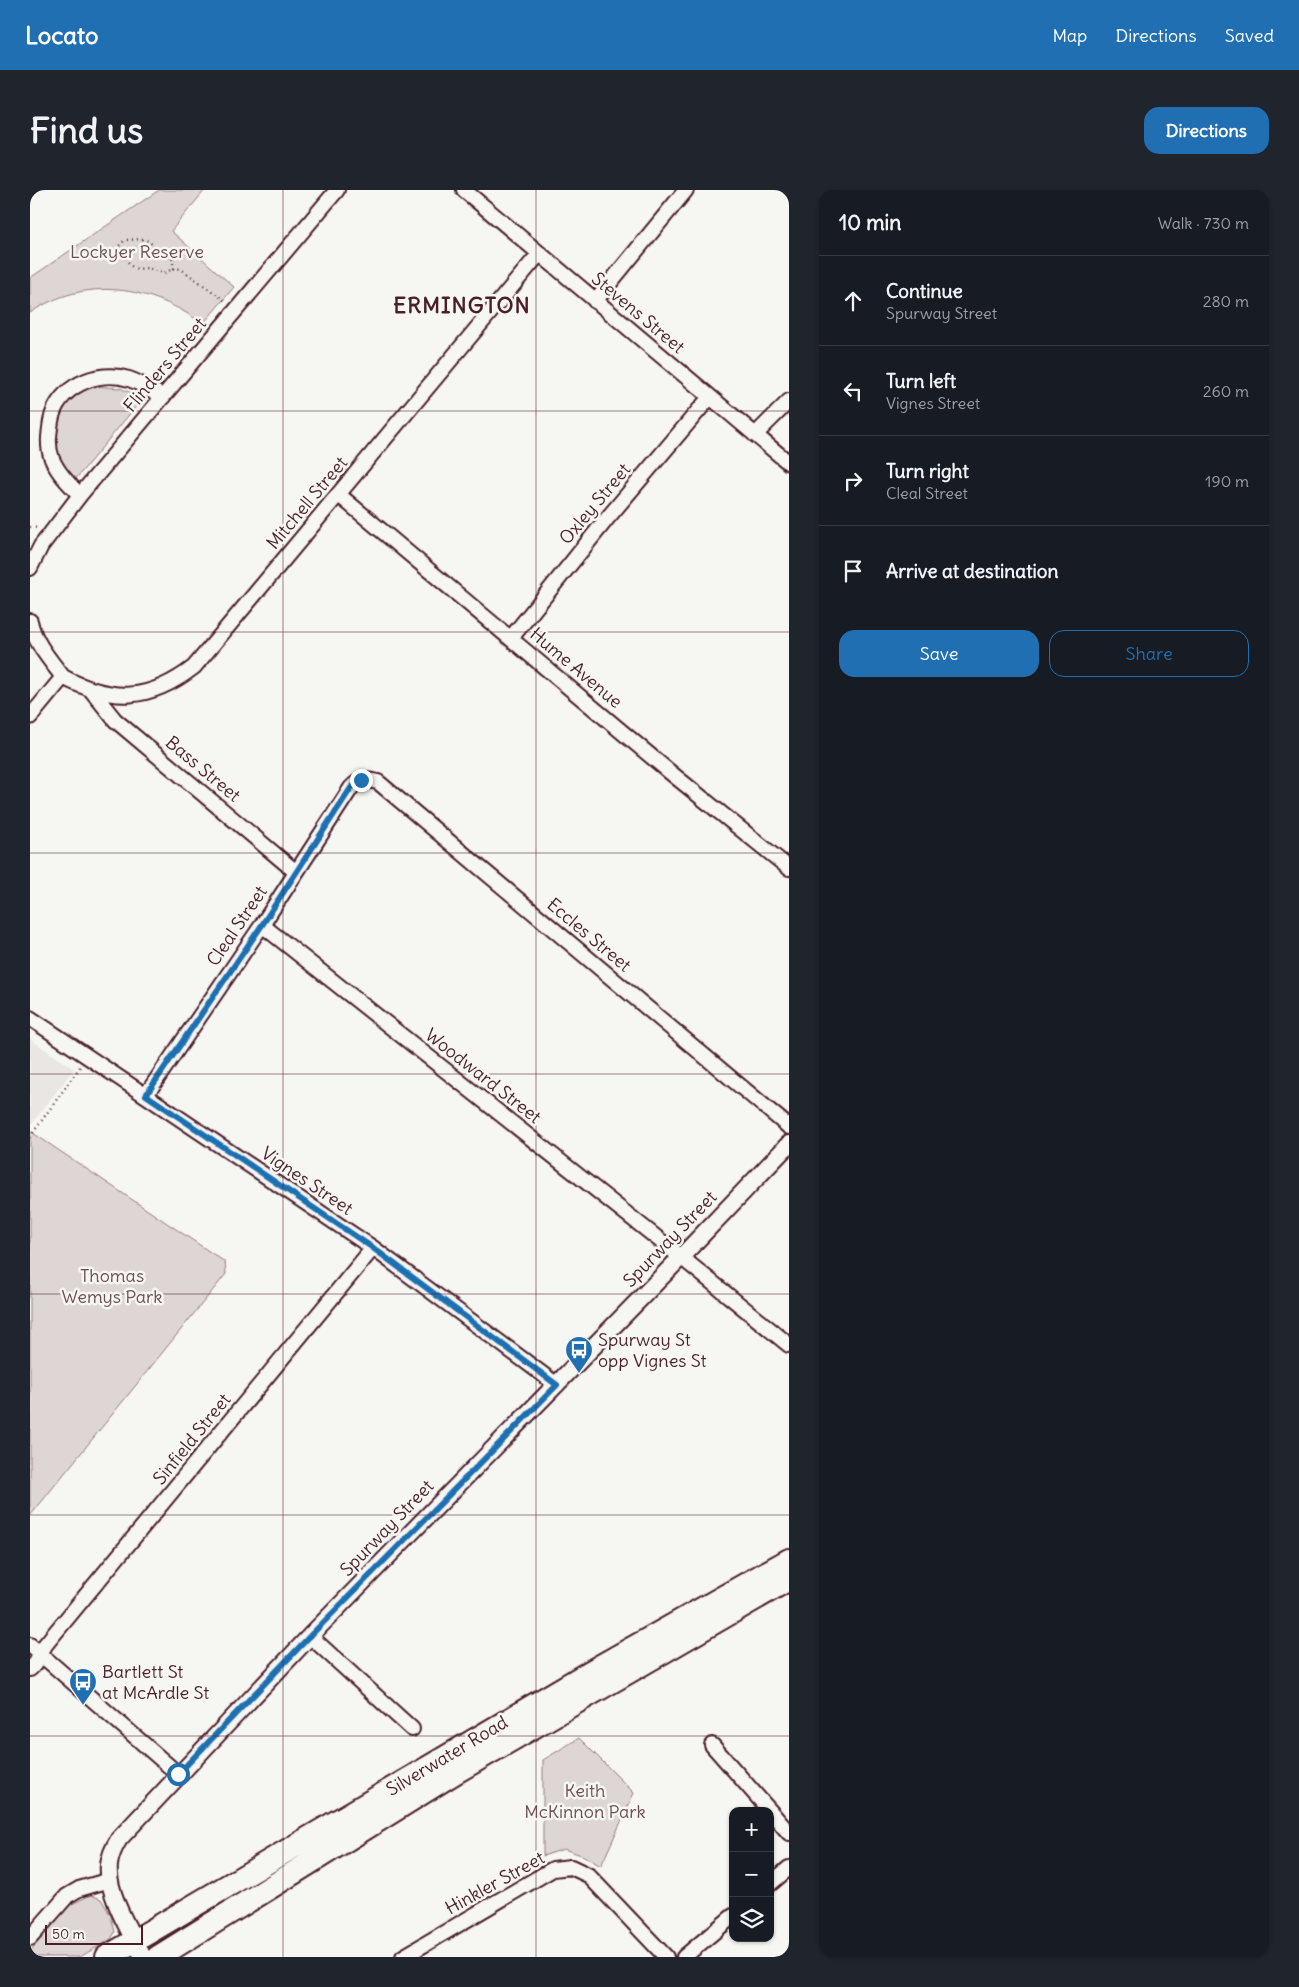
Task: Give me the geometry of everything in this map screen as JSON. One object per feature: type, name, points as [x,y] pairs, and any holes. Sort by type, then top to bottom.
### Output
[{"type":"highway","name":"Silverwater Road","points":[[107,1957],[139,1949],[590,1672],[789,1560]]},
{"type":"highway","name":"Silverwater Road","points":[[158,1957],[456,1772],[789,1579]]},
{"type":"street","name":"Flinders Street","points":[[30,568],[42,546],[80,495],[337,190]]},
{"type":"street","name":"Stevens Street","points":[[464,190],[789,463]]},
{"type":"street","points":[[595,301],[686,190]]},
{"type":"street","name":"Mitchell Street","points":[[62,677],[91,690],[127,695],[150,692],[178,679],[194,667],[539,254]]},
{"type":"street","points":[[80,495],[58,470],[50,452],[48,434],[52,414],[63,395],[78,384],[86,381],[116,376],[147,386],[163,397]]},
{"type":"street","name":"Oxley Street","points":[[511,638],[605,520],[710,397]]},
{"type":"street","points":[[755,435],[789,401]]},
{"type":"street","name":"Hume Avenue","points":[[339,495],[671,773],[789,868]]},
{"type":"street","points":[[30,620],[46,656],[62,677],[30,716]]},
{"type":"street","name":"Bass Street","points":[[91,690],[115,720],[296,872]]},
{"type":"street","name":"Cleal Street","points":[[146,1095],[262,925],[351,788],[361,780]]},
{"type":"street","name":"Eccles Street","points":[[361,780],[378,782],[789,1127]]},
{"type":"street","name":"Woodward Street","points":[[262,925],[681,1257],[789,1346]]},
{"type":"street","name":"Vignes Street","points":[[30,1018],[373,1248],[557,1385]]},
{"type":"street","name":"Spurway Street","points":[[110,1880],[109,1862],[119,1839],[178,1774],[789,1144]]},
{"type":"street","name":"Sinfield Street","points":[[30,1669],[35,1650],[45,1645],[373,1248]]},
{"type":"street","points":[[310,1636],[412,1729]]},
{"type":"street","points":[[35,1650],[178,1774]]},
{"type":"street","points":[[712,1745],[766,1807]]},
{"type":"street","points":[[774,1816],[789,1833]]},
{"type":"street","name":"Hinkler Street","points":[[403,1957],[553,1869],[571,1867],[588,1874],[666,1957]]},
{"type":"street","points":[[774,1881],[789,1868]]},
{"type":"street","points":[[30,1938],[67,1896],[79,1889],[110,1880],[116,1899],[139,1949]]},
{"type":"street","points":[[684,1957],[729,1919]]},
{"type":"path","points":[[174,269],[172,257],[160,257],[150,242],[144,239],[125,240],[120,246],[121,252],[131,266],[164,273],[174,269],[181,269],[237,309]]},
{"type":"path","points":[[30,528],[37,528]]},
{"type":"path","points":[[30,1136],[88,1056]]},
{"type":"shaded area","points":[[30,1039],[74,1069],[30,1126]]},
{"type":"green space","name":"Lockyer Reserve","points":[[159,190],[205,190],[171,231],[234,287],[203,324],[183,311],[162,301],[118,290],[73,293],[51,301],[30,313],[30,278]]},
{"type":"green space","points":[[93,386],[120,388],[143,398],[74,481],[60,462],[56,452],[54,431],[56,421],[61,410],[71,398]]},
{"type":"green space","name":"Thomas Wemys Park","points":[[30,1131],[225,1262],[226,1274],[30,1516]]},
{"type":"green space","name":"Keith McKinnon Park","points":[[579,1738],[634,1793],[601,1866],[584,1856],[564,1849],[543,1856],[543,1760]]},
{"type":"green space","points":[[91,1895],[101,1899],[111,1916],[115,1932],[111,1939],[80,1957],[31,1957],[31,1950],[68,1906]]},
{"type":"place","name":"Spurway St opp Vignes St","points":[[579,1374]]},
{"type":"place","name":"Bartlett St at McArdle St","points":[[83,1706]]},
{"type":"district","name":"ERMINGTON","points":[[462,305]]},
{"type":"route","points":[[178,1774],[499,1442],[557,1385],[373,1248],[146,1095],[262,925],[351,788],[361,780]]}]
